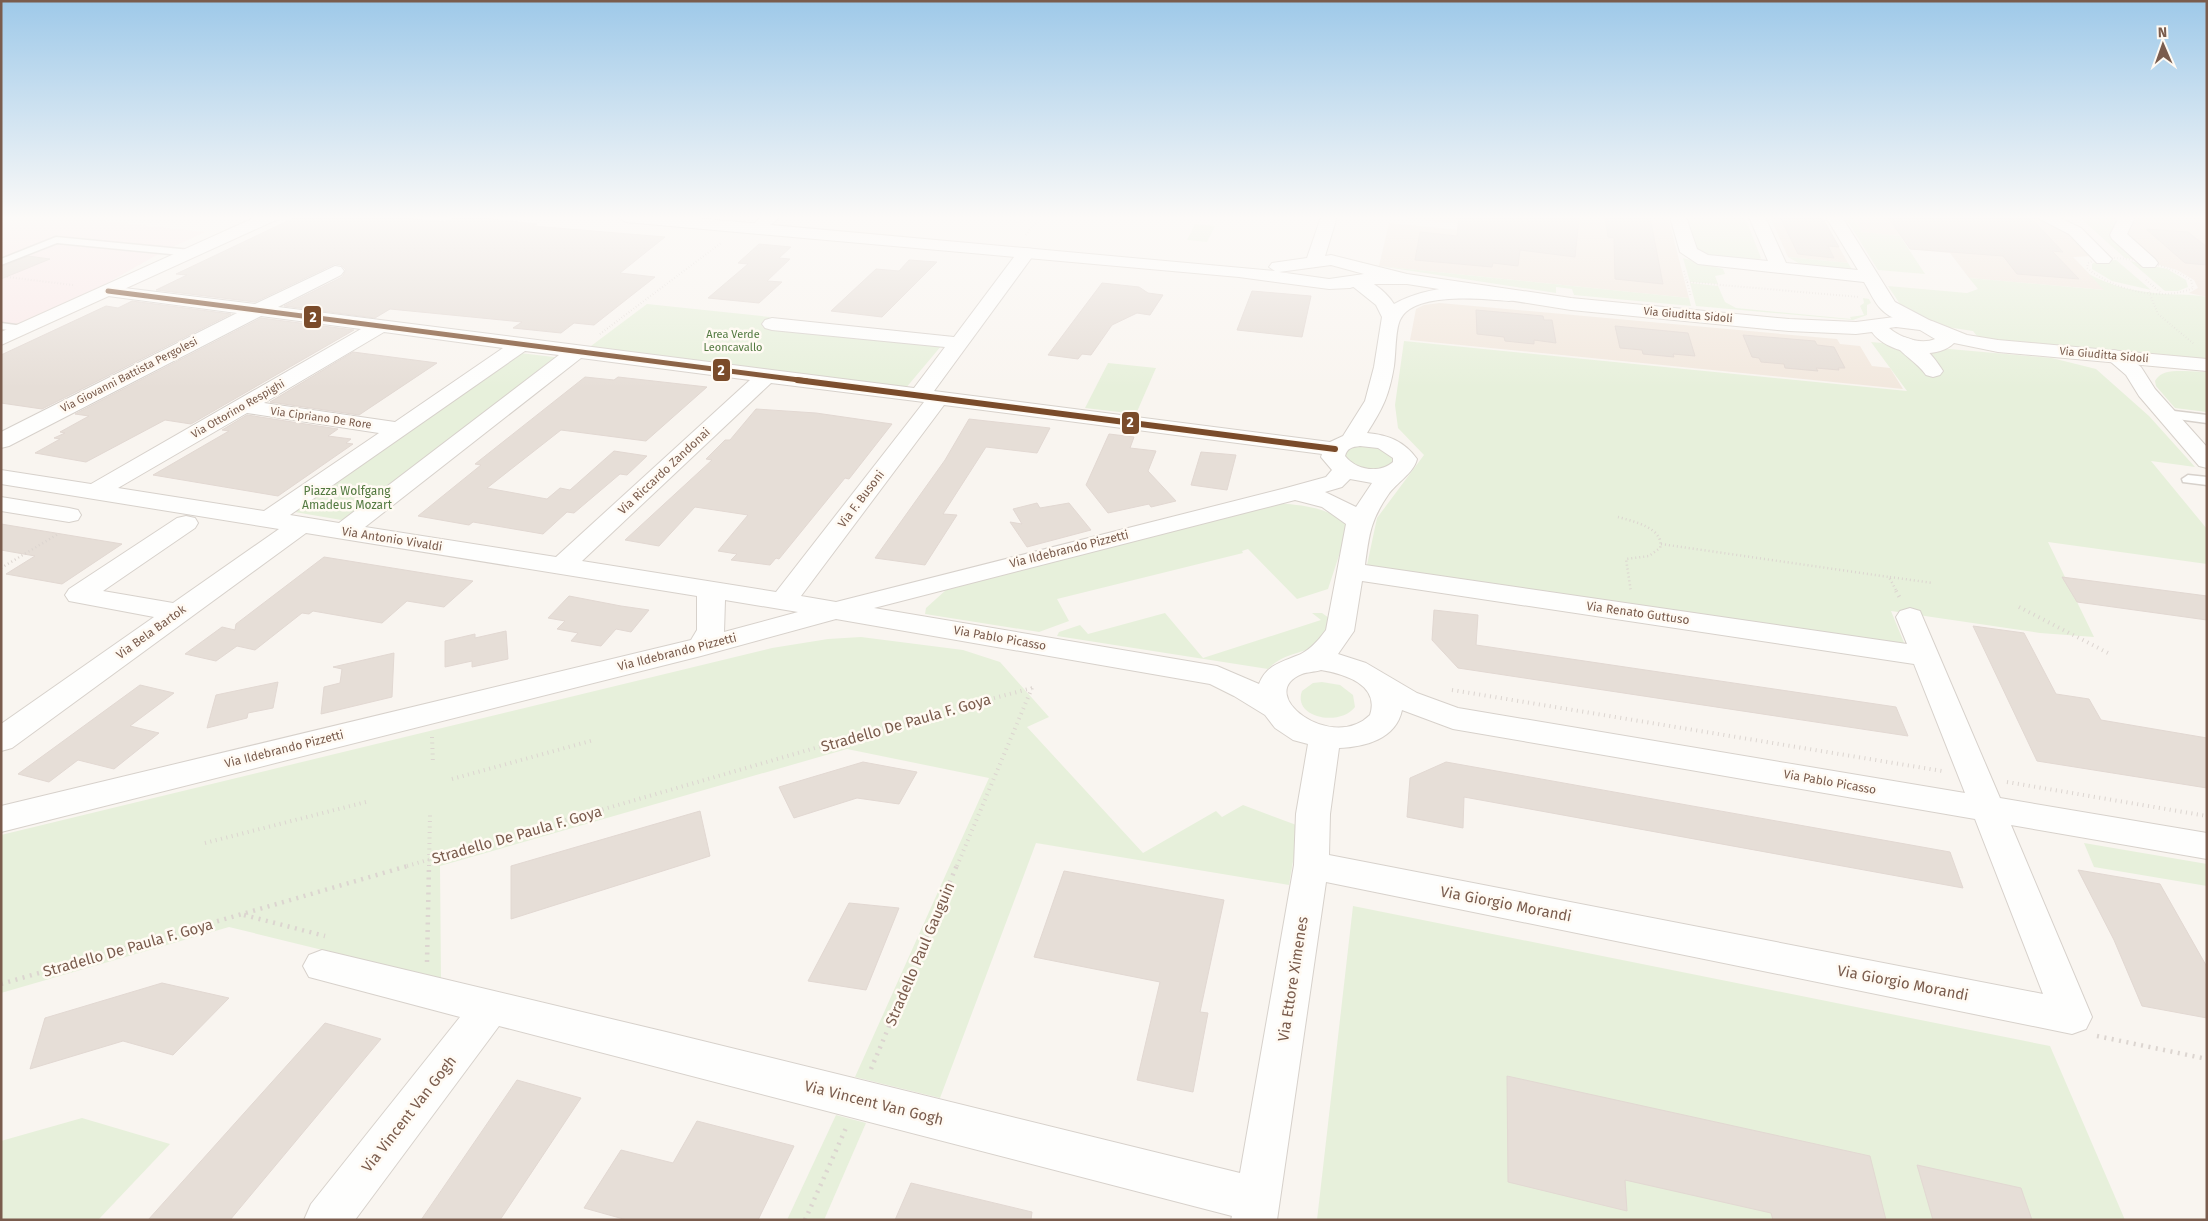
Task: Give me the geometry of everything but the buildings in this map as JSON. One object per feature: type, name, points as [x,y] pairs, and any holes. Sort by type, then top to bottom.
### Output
[{"type":"street","points":[[1,339],[146,274]]},
{"type":"street","name":"Via Giovanni Battista Pergolesi","points":[[1,441],[329,274]]},
{"type":"street","name":"Via F. Busoni","points":[[783,601],[929,397],[959,344],[1011,274]]},
{"type":"street","name":"Via Giuditta Sidoli","points":[[1318,274],[1329,284],[1354,274]]},
{"type":"street","points":[[1357,274],[1373,294],[1387,306],[1391,319],[1376,401],[1379,430],[1387,444]]},
{"type":"street","name":"Via Giuditta Sidoli","points":[[1364,274],[1590,306],[1785,324],[1889,327],[1905,322],[1933,346],[2001,346],[2204,365]]},
{"type":"street","points":[[1836,274],[1870,277]]},
{"type":"street","points":[[1868,274],[1889,327],[1933,346]]},
{"type":"street","points":[[1329,284],[1373,294]]},
{"type":"street","points":[[108,291],[929,397],[1344,453],[1375,476],[1394,473]]},
{"type":"street","name":"Via Giuditta Sidoli","points":[[1391,319],[1406,304],[1428,297],[1468,294],[1530,298]]},
{"type":"street","points":[[772,324],[959,344]]},
{"type":"street","name":"Via Ottorino Respighi","points":[[94,492],[381,326]]},
{"type":"street","points":[[269,519],[522,344]]},
{"type":"street","points":[[344,531],[577,351]]},
{"type":"street","points":[[2065,352],[2101,364],[2125,376],[2146,392]]},
{"type":"street","points":[[2114,356],[2119,370],[2146,392],[2207,461]]},
{"type":"street","points":[[2146,392],[2142,378],[2149,371],[2161,365],[2180,362]]},
{"type":"street","name":"Via Riccardo Zandonai","points":[[562,566],[766,376]]},
{"type":"street","points":[[1273,707],[1270,696],[1272,686],[1277,677],[1327,648],[1340,631],[1359,522],[1344,453],[1376,401]]},
{"type":"street","name":"Via Cipriano De Rore","points":[[243,406],[399,429]]},
{"type":"street","points":[[1344,453],[1369,440],[1387,444],[1402,453],[1405,459],[1404,464],[1378,492],[1359,522]]},
{"type":"street","name":"Via Ildebrando Pizzetti","points":[[1,819],[702,646],[950,579],[1294,493],[1334,482],[1344,453]]},
{"type":"street","name":"Via Antonio Vivaldi","points":[[1,477],[783,601]]},
{"type":"street","points":[[1294,493],[1314,495],[1341,506],[1359,522]]},
{"type":"street","points":[[1,504],[67,522]]},
{"type":"street","points":[[179,612],[79,595],[186,523]]},
{"type":"street","name":"Via Bela Bartok","points":[[1,740],[301,524]]},
{"type":"street","name":"Via Renato Guttuso","points":[[1351,571],[1925,656]]},
{"type":"street","points":[[912,623],[912,610],[920,596],[950,579]]},
{"type":"street","points":[[702,646],[711,630],[711,590]]},
{"type":"street","name":"Via Pablo Picasso","points":[[783,601],[1217,676],[1267,674],[1297,666],[1334,662],[1369,677],[1406,700],[1448,703],[1981,793],[2207,846]]},
{"type":"street","points":[[1910,617],[2072,1017]]},
{"type":"street","points":[[1340,631],[1347,650],[1386,696],[1388,708],[1383,720],[1374,729]]},
{"type":"street","name":"Via Pablo Picasso","points":[[1217,676],[1245,689],[1273,707],[1281,718],[1293,727],[1308,734],[1325,738],[1343,739],[1360,736],[1374,729],[1448,703]]},
{"type":"street","name":"Via Ettore Ximenes","points":[[1256,1210],[1311,865],[1313,814],[1325,738]]},
{"type":"street","name":"Via Giorgio Morandi","points":[[1311,865],[2072,1017]]},
{"type":"street","name":"Via Vincent Van Gogh","points":[[322,966],[858,1099],[1256,1210]]},
{"type":"street","name":"Via Vincent Van Gogh","points":[[327,1220],[490,1008]]},
{"type":"lane","points":[[1,326],[24,329]]},
{"type":"lane","points":[[2166,414],[2207,419]]},
{"type":"lane","points":[[2188,479],[2207,481]]},
{"type":"path","points":[[577,351],[685,274]]},
{"type":"path","points":[[6,277],[74,285]]},
{"type":"path","points":[[1687,282],[1863,298]]},
{"type":"path","points":[[2149,292],[2158,314],[2196,346],[2204,365]]},
{"type":"path","points":[[1618,517],[1642,524],[1658,537],[1661,544],[1659,550],[1653,555],[1644,558],[1626,559],[1634,612]]},
{"type":"path","points":[[1,568],[67,522]]},
{"type":"path","points":[[1661,544],[1933,583]]},
{"type":"path","points":[[1889,577],[1910,617]]},
{"type":"path","points":[[2019,607],[2110,654]]},
{"type":"path","name":"Stradello De Paula F. Goya","points":[[1,984],[912,720],[1032,688]]},
{"type":"path","name":"Stradello Paul Gauguin","points":[[805,1220],[1032,688]]},
{"type":"path","points":[[1448,703],[1981,793],[2207,816]]},
{"type":"path","points":[[452,779],[594,740]]},
{"type":"path","points":[[205,843],[366,802]]},
{"type":"path","points":[[428,993],[427,962],[431,860],[430,815]]},
{"type":"path","points":[[2072,1017],[2100,1038],[2207,1059]]},
{"type":"shaded area","points":[[1,274],[123,274],[95,290],[1,333]]},
{"type":"shaded area","points":[[1456,274],[1683,274],[1689,298]]},
{"type":"shaded area","points":[[1966,274],[2089,274],[2105,290],[1969,278]]},
{"type":"shaded area","points":[[2184,274],[2207,274],[2207,297],[2189,293],[2198,288],[2194,280]]},
{"type":"shaded area","points":[[1440,303],[1837,339],[1840,344],[1860,346],[1872,366],[1890,368],[1903,389],[1410,340],[1416,309],[1424,305]]},
{"type":"green space","points":[[1431,274],[1456,274],[1689,298],[1691,306],[1574,295],[1572,289],[1556,287],[1556,293]]},
{"type":"green space","points":[[1688,274],[1725,274],[1715,276],[1718,284],[1690,282]]},
{"type":"green space","points":[[2089,274],[2116,286],[2135,290],[2207,297],[2207,361],[1980,340],[1973,331],[1940,326],[1902,307],[1888,286],[1967,293],[1978,289],[1969,278],[2104,290]]},
{"type":"green space","points":[[2100,274],[2132,274],[2151,290],[2112,281]]},
{"type":"green space","points":[[2145,274],[2176,274],[2186,280],[2188,287],[2178,291],[2165,291]]},
{"type":"green space","points":[[1690,283],[1718,286],[1725,302],[1736,308],[1851,319],[1850,317],[1864,315],[1860,306],[1864,303],[1863,298],[1869,299],[1871,303],[1867,305],[1867,315],[1853,320],[1696,306]]},
{"type":"green space","name":"Area Verde Leoncavallo","points":[[647,304],[770,317],[762,326],[942,345],[905,389],[587,349]]},
{"type":"green space","points":[[1404,341],[1907,391],[1871,342],[2052,358],[2096,369],[2149,416],[2195,467],[2151,461],[2207,529],[2207,564],[2048,542],[2094,637],[2040,633],[1891,611],[1905,645],[1367,565],[1377,518],[1424,455],[1398,428],[1395,405]]},
{"type":"green space","name":"Piazza Wolfgang Amadeus Mozart","points":[[520,353],[562,358],[347,521],[295,512]]},
{"type":"green space","points":[[1108,363],[1156,368],[1136,414],[1085,408]]},
{"type":"green space","points":[[2168,372],[2207,372],[2207,412],[2175,408],[2156,386],[2155,381],[2158,377]]},
{"type":"green space","points":[[1353,446],[1378,446],[1394,457],[1394,462],[1392,466],[1371,471],[1347,464],[1343,452]]},
{"type":"green space","points":[[1279,503],[1324,511],[1349,525],[1328,589],[1297,599],[1248,549],[1242,551],[1243,553],[1057,599],[1069,621],[1039,632],[925,614],[926,608],[946,590]]},
{"type":"green space","points":[[1165,613],[1203,658],[1321,620],[1312,613],[1322,613],[1329,618],[1321,643],[1280,660],[1268,669],[1057,636],[1059,632],[1080,625],[1088,634]]},
{"type":"green space","points":[[861,637],[963,650],[1000,662],[1049,717],[1027,727],[1143,853],[1216,811],[1222,817],[1243,805],[1299,826],[1289,885],[1036,843],[940,1098],[855,1077],[989,778],[847,749],[440,866],[441,979],[229,927],[1,993],[1,835],[772,648],[828,639]]},
{"type":"green space","points":[[1322,682],[1340,685],[1353,695],[1355,707],[1339,717],[1319,717],[1310,713],[1304,708],[1301,700],[1302,691],[1313,683]]},
{"type":"green space","points":[[2084,843],[2207,864],[2207,886],[2094,867]]},
{"type":"green space","points":[[1353,906],[2050,1046],[2125,1220],[1317,1220]]},
{"type":"green space","points":[[836,1115],[866,1123],[824,1220],[787,1220]]},
{"type":"green space","points":[[82,1118],[170,1144],[98,1220],[1,1220],[1,1141]]},
{"type":"transit line","name":"2","points":[[108,291],[1335,449]]}]
